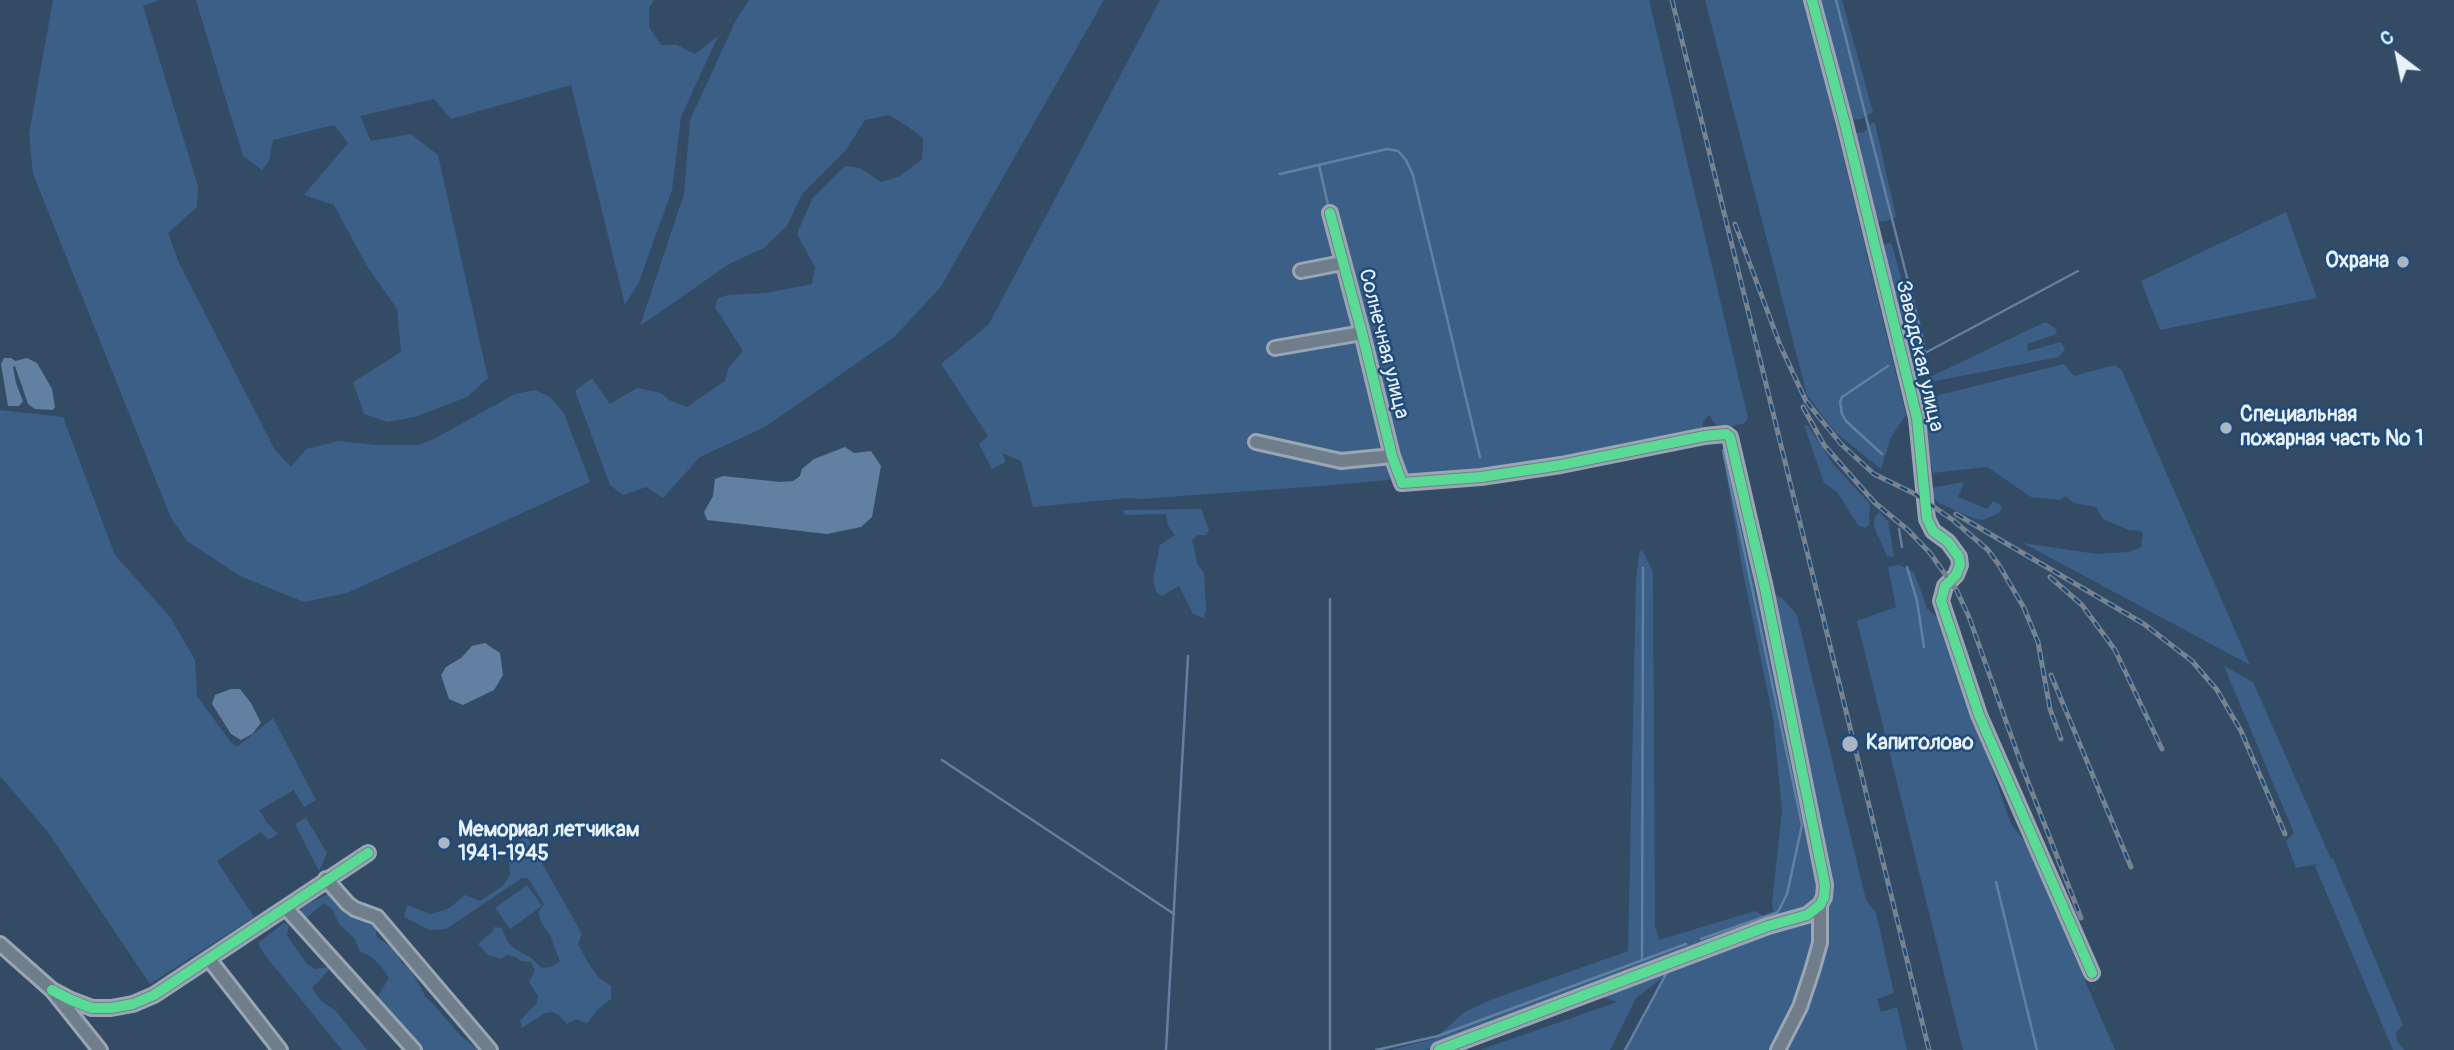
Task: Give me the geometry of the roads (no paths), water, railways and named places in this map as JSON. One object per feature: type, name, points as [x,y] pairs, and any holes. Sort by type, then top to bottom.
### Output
[{"type":"street","name":"Заводская улица","points":[[1812,0],[1917,418],[1928,524],[1954,549],[1960,565],[1956,575],[1945,586],[1941,601],[1979,715],[2092,973]]},
{"type":"street","name":"Солнечная улица","points":[[1329,213],[1392,456],[1402,483],[1507,473],[1705,436],[1728,436],[1765,588],[1821,858],[1825,891],[1820,905]]},
{"type":"street","points":[[1300,271],[1342,263]]},
{"type":"street","points":[[1275,348],[1362,333]]},
{"type":"street","points":[[1256,442],[1341,461],[1392,456]]},
{"type":"street","points":[[52,990],[92,1008],[111,1009],[133,1004],[153,995],[368,853]]},
{"type":"street","points":[[326,879],[348,904],[377,916],[490,1050]]},
{"type":"street","points":[[1439,1050],[1768,926],[1807,915],[1820,905]]},
{"type":"street","points":[[1778,1050],[1800,1007],[1812,971],[1820,943],[1820,905]]},
{"type":"street","points":[[286,908],[414,1050]]},
{"type":"street","points":[[0,944],[52,990],[100,1050]]},
{"type":"street","points":[[209,959],[280,1050]]},
{"type":"waterway","points":[[1836,0],[1922,336],[1925,353],[1916,354]]},
{"type":"waterway","points":[[1280,174],[1387,149],[1398,151],[1406,160],[1413,175],[1480,457]]},
{"type":"waterway","points":[[1319,165],[1328,205]]},
{"type":"waterway","points":[[1925,353],[2078,271]]},
{"type":"waterway","points":[[1882,454],[1846,421],[1840,402],[1842,397],[1888,366]]},
{"type":"waterway","points":[[1701,939],[1778,912],[1787,894],[1802,825],[1723,450]]},
{"type":"waterway","points":[[1899,529],[1902,547]]},
{"type":"waterway","points":[[1907,567],[1917,601],[1924,647]]},
{"type":"waterway","points":[[1642,960],[1643,568]]},
{"type":"waterway","points":[[1330,599],[1330,1050]]},
{"type":"waterway","points":[[1166,1050],[1188,656]]},
{"type":"waterway","points":[[942,760],[1174,914]]},
{"type":"waterway","points":[[1996,882],[2037,1050]]},
{"type":"waterway","points":[[1376,1050],[1438,1036],[1686,944]]},
{"type":"waterway","points":[[1625,1050],[1666,974]]},
{"type":"railway","points":[[1672,0],[1929,1050]]},
{"type":"railway","points":[[1735,224],[1780,345],[1806,401],[1841,444],[1874,474],[1915,494],[1953,520],[1988,550],[1999,565],[2024,608],[2038,642],[2050,709],[2061,739]]},
{"type":"railway","points":[[1803,407],[1824,445],[1875,503],[1908,530],[1930,553],[1957,591],[2081,918]]},
{"type":"railway","points":[[1956,514],[2144,624],[2192,661],[2217,690],[2241,731],[2285,834]]},
{"type":"railway","points":[[2050,577],[2082,605],[2115,650],[2162,749]]},
{"type":"railway","points":[[2051,675],[2131,867]]},
{"type":"place","name":"Охрана","points":[[2403,262]]},
{"type":"place","name":"Специальная пожарная часть № 1","points":[[2226,428]]},
{"type":"place","name":"Капитолово","points":[[1850,744]]},
{"type":"place","name":"Мемориал летчикам 1941-1945","points":[[444,843]]}]
